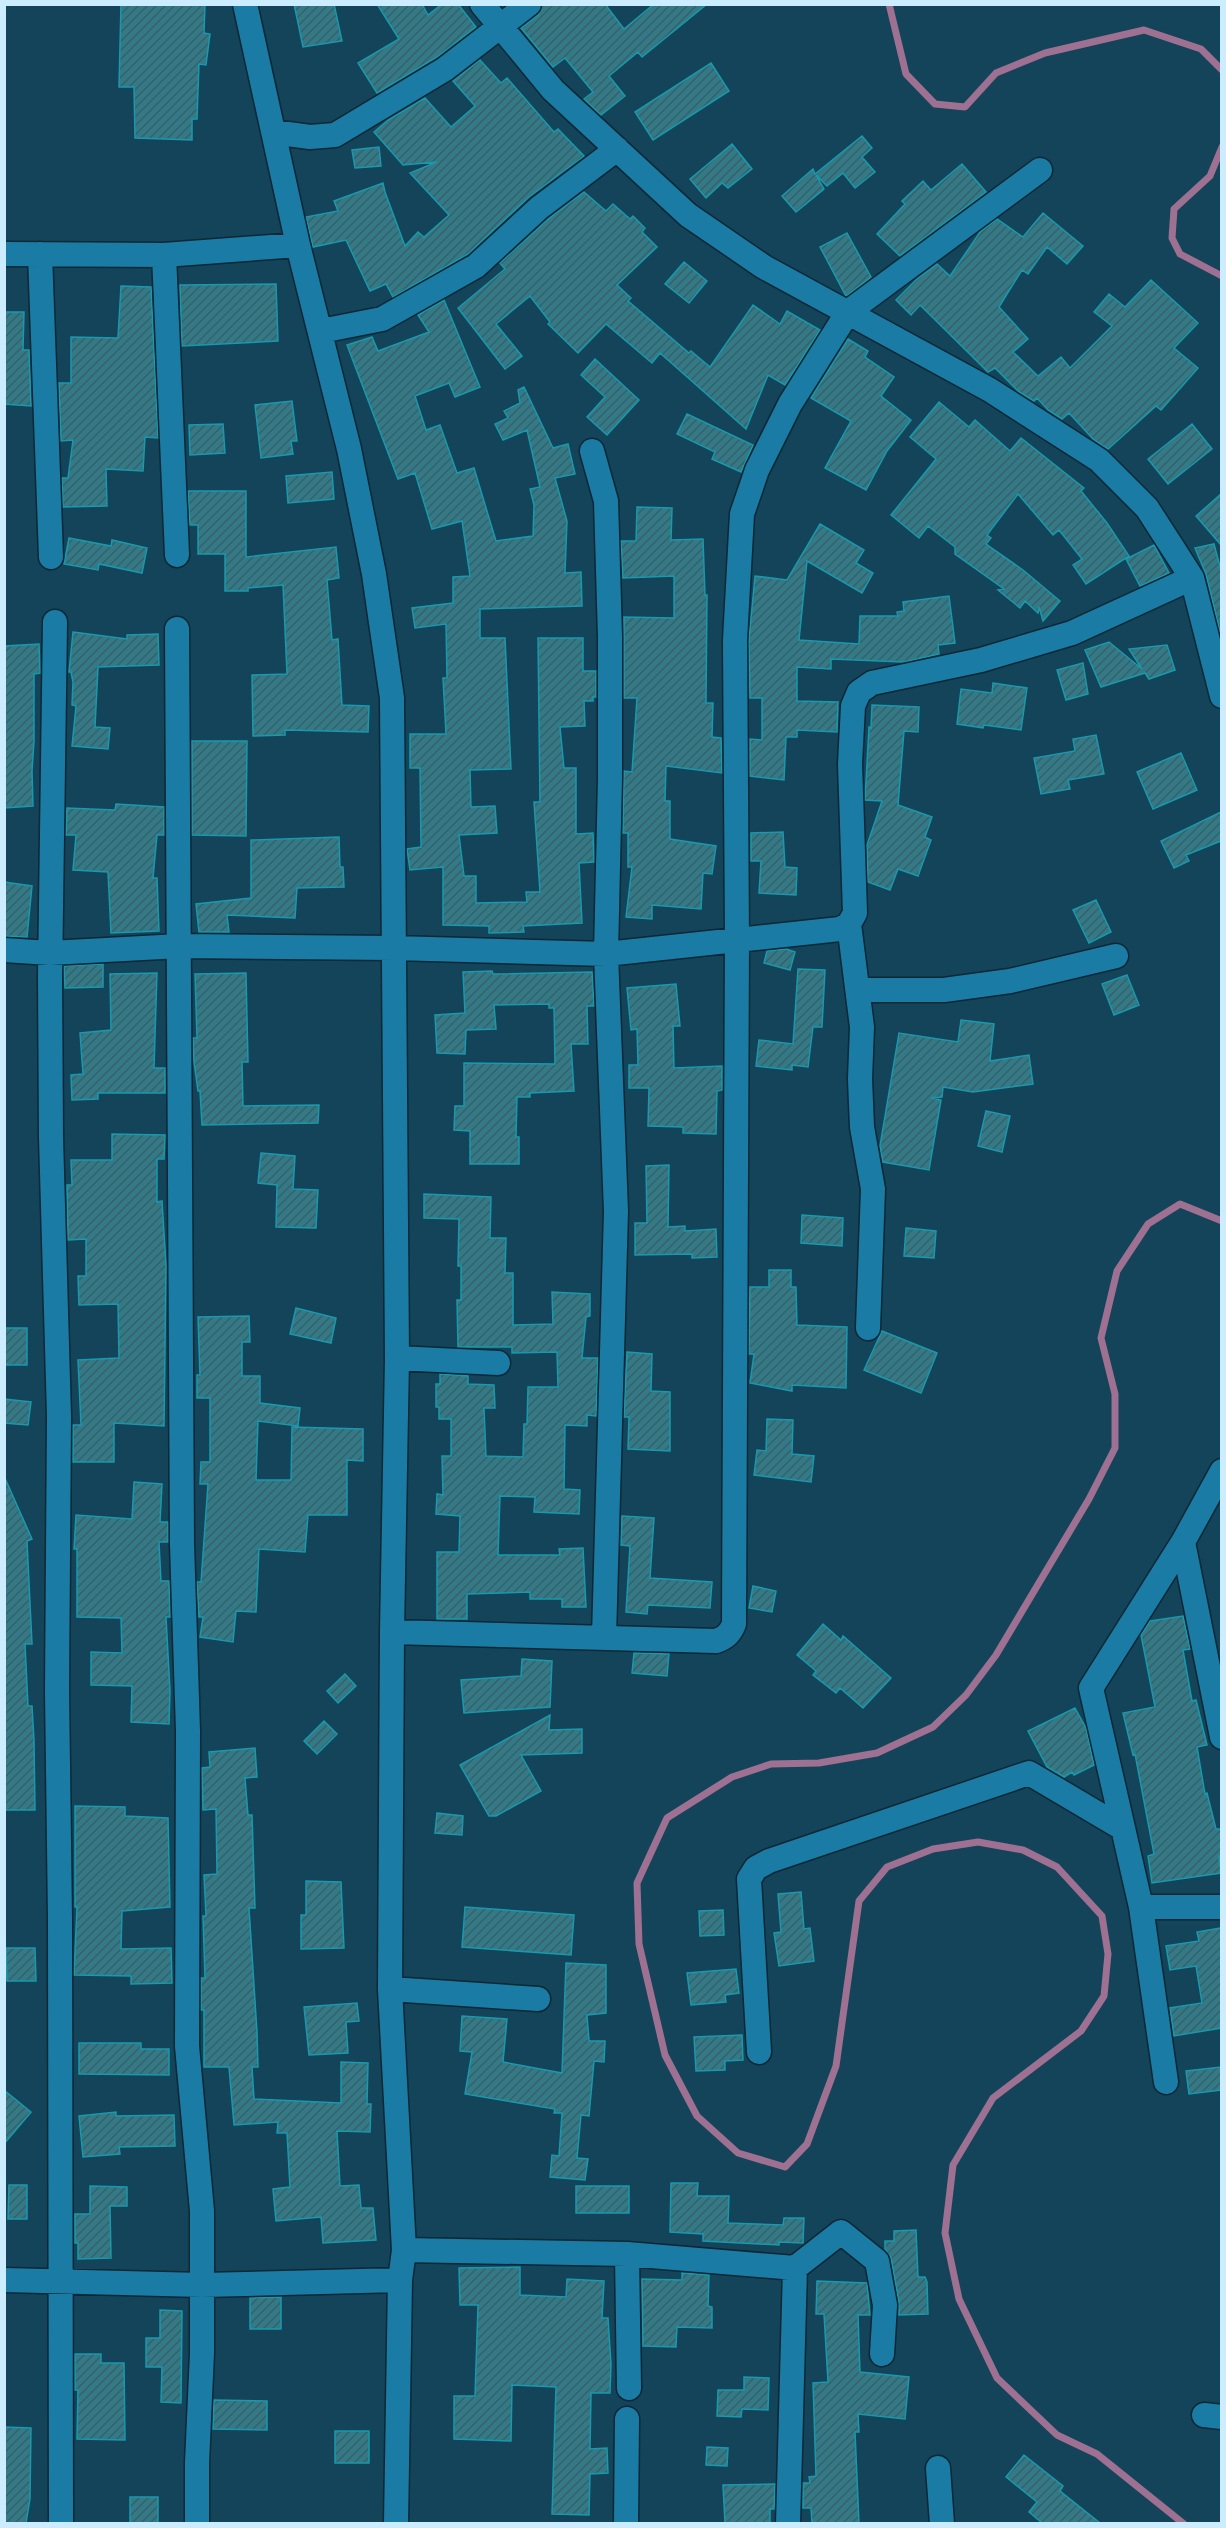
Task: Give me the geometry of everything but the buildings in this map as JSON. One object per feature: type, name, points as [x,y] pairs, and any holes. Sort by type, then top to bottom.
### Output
[{"type":"street","points":[[245,4],[298,245],[349,449],[374,574],[392,698],[397,1358],[392,1632],[390,1989],[404,2250],[399,2280],[396,2523]]},
{"type":"street","points":[[482,4],[553,90],[688,215],[764,267],[990,390],[1100,460],[1147,508],[1191,578],[1221,696]]},
{"type":"street","points":[[273,132],[310,137],[335,135],[445,69],[529,4]]},
{"type":"street","points":[[321,331],[382,319],[476,266],[539,208],[617,149]]},
{"type":"street","points":[[392,1632],[716,1641],[731,1632],[734,1624],[737,939],[735,640],[742,514],[757,470],[786,413],[848,312],[1040,170]]},
{"type":"street","points":[[4,254],[164,255],[298,245]]},
{"type":"street","points":[[40,254],[51,557]]},
{"type":"street","points":[[164,255],[177,555]]},
{"type":"street","points":[[592,451],[606,501],[610,637],[606,954],[616,1211],[604,1637]]},
{"type":"street","points":[[4,950],[50,952],[180,946],[394,948],[606,954],[840,929],[849,924],[855,913],[850,764],[853,706],[859,692],[872,683],[981,660],[1072,633],[1191,578]]},
{"type":"street","points":[[55,622],[50,952],[51,1137],[59,1416],[57,1691],[62,2280],[61,2523]]},
{"type":"street","points":[[177,629],[182,1544],[188,1731],[187,2046],[202,2211],[202,2353],[196,2463],[196,2523]]},
{"type":"street","points":[[849,924],[862,1027],[860,1079],[862,1127],[873,1189],[868,1328]]},
{"type":"street","points":[[858,990],[944,990],[1010,981],[1116,957]]},
{"type":"street","points":[[397,1358],[498,1363]]},
{"type":"street","points":[[1166,2082],[1141,1907],[1091,1688],[1183,1542],[1221,1471]]},
{"type":"street","points":[[1183,1542],[1221,1737]]},
{"type":"street","points":[[759,2052],[749,1879],[756,1868],[769,1861],[1029,1773],[1122,1828]]},
{"type":"street","points":[[1141,1907],[1221,1907]]},
{"type":"street","points":[[390,1989],[538,1999]]},
{"type":"street","points":[[404,2250],[627,2254],[795,2268],[841,2232],[877,2261],[885,2305],[882,2354]]},
{"type":"street","points":[[627,2254],[629,2388]]},
{"type":"street","points":[[788,2523],[795,2268]]},
{"type":"street","points":[[4,2280],[202,2285],[399,2280]]},
{"type":"street","points":[[626,2523],[627,2419]]},
{"type":"street","points":[[938,2468],[942,2523]]},
{"type":"waterway","points":[[889,4],[906,74],[935,104],[965,107],[996,73],[1045,53],[1144,30],[1201,49],[1222,70]]},
{"type":"waterway","points":[[1222,147],[1210,176],[1174,209],[1172,238],[1180,254],[1222,276]]},
{"type":"waterway","points":[[1184,2524],[1097,2454],[1057,2435],[997,2378],[959,2299],[945,2233],[953,2165],[993,2098],[1081,2031],[1104,1996],[1108,1954],[1102,1916],[1057,1867],[1023,1850],[978,1842],[933,1849],[887,1867],[859,1901],[836,2066],[807,2144],[785,2167],[738,2153],[697,2116],[665,2055],[639,1944],[637,1883],[667,1818],[732,1777],[771,1764],[819,1763],[877,1753],[933,1727],[966,1695],[996,1655],[1089,1499],[1115,1448],[1115,1394],[1101,1338],[1117,1271],[1148,1224],[1180,1204],[1222,1221]]}]
